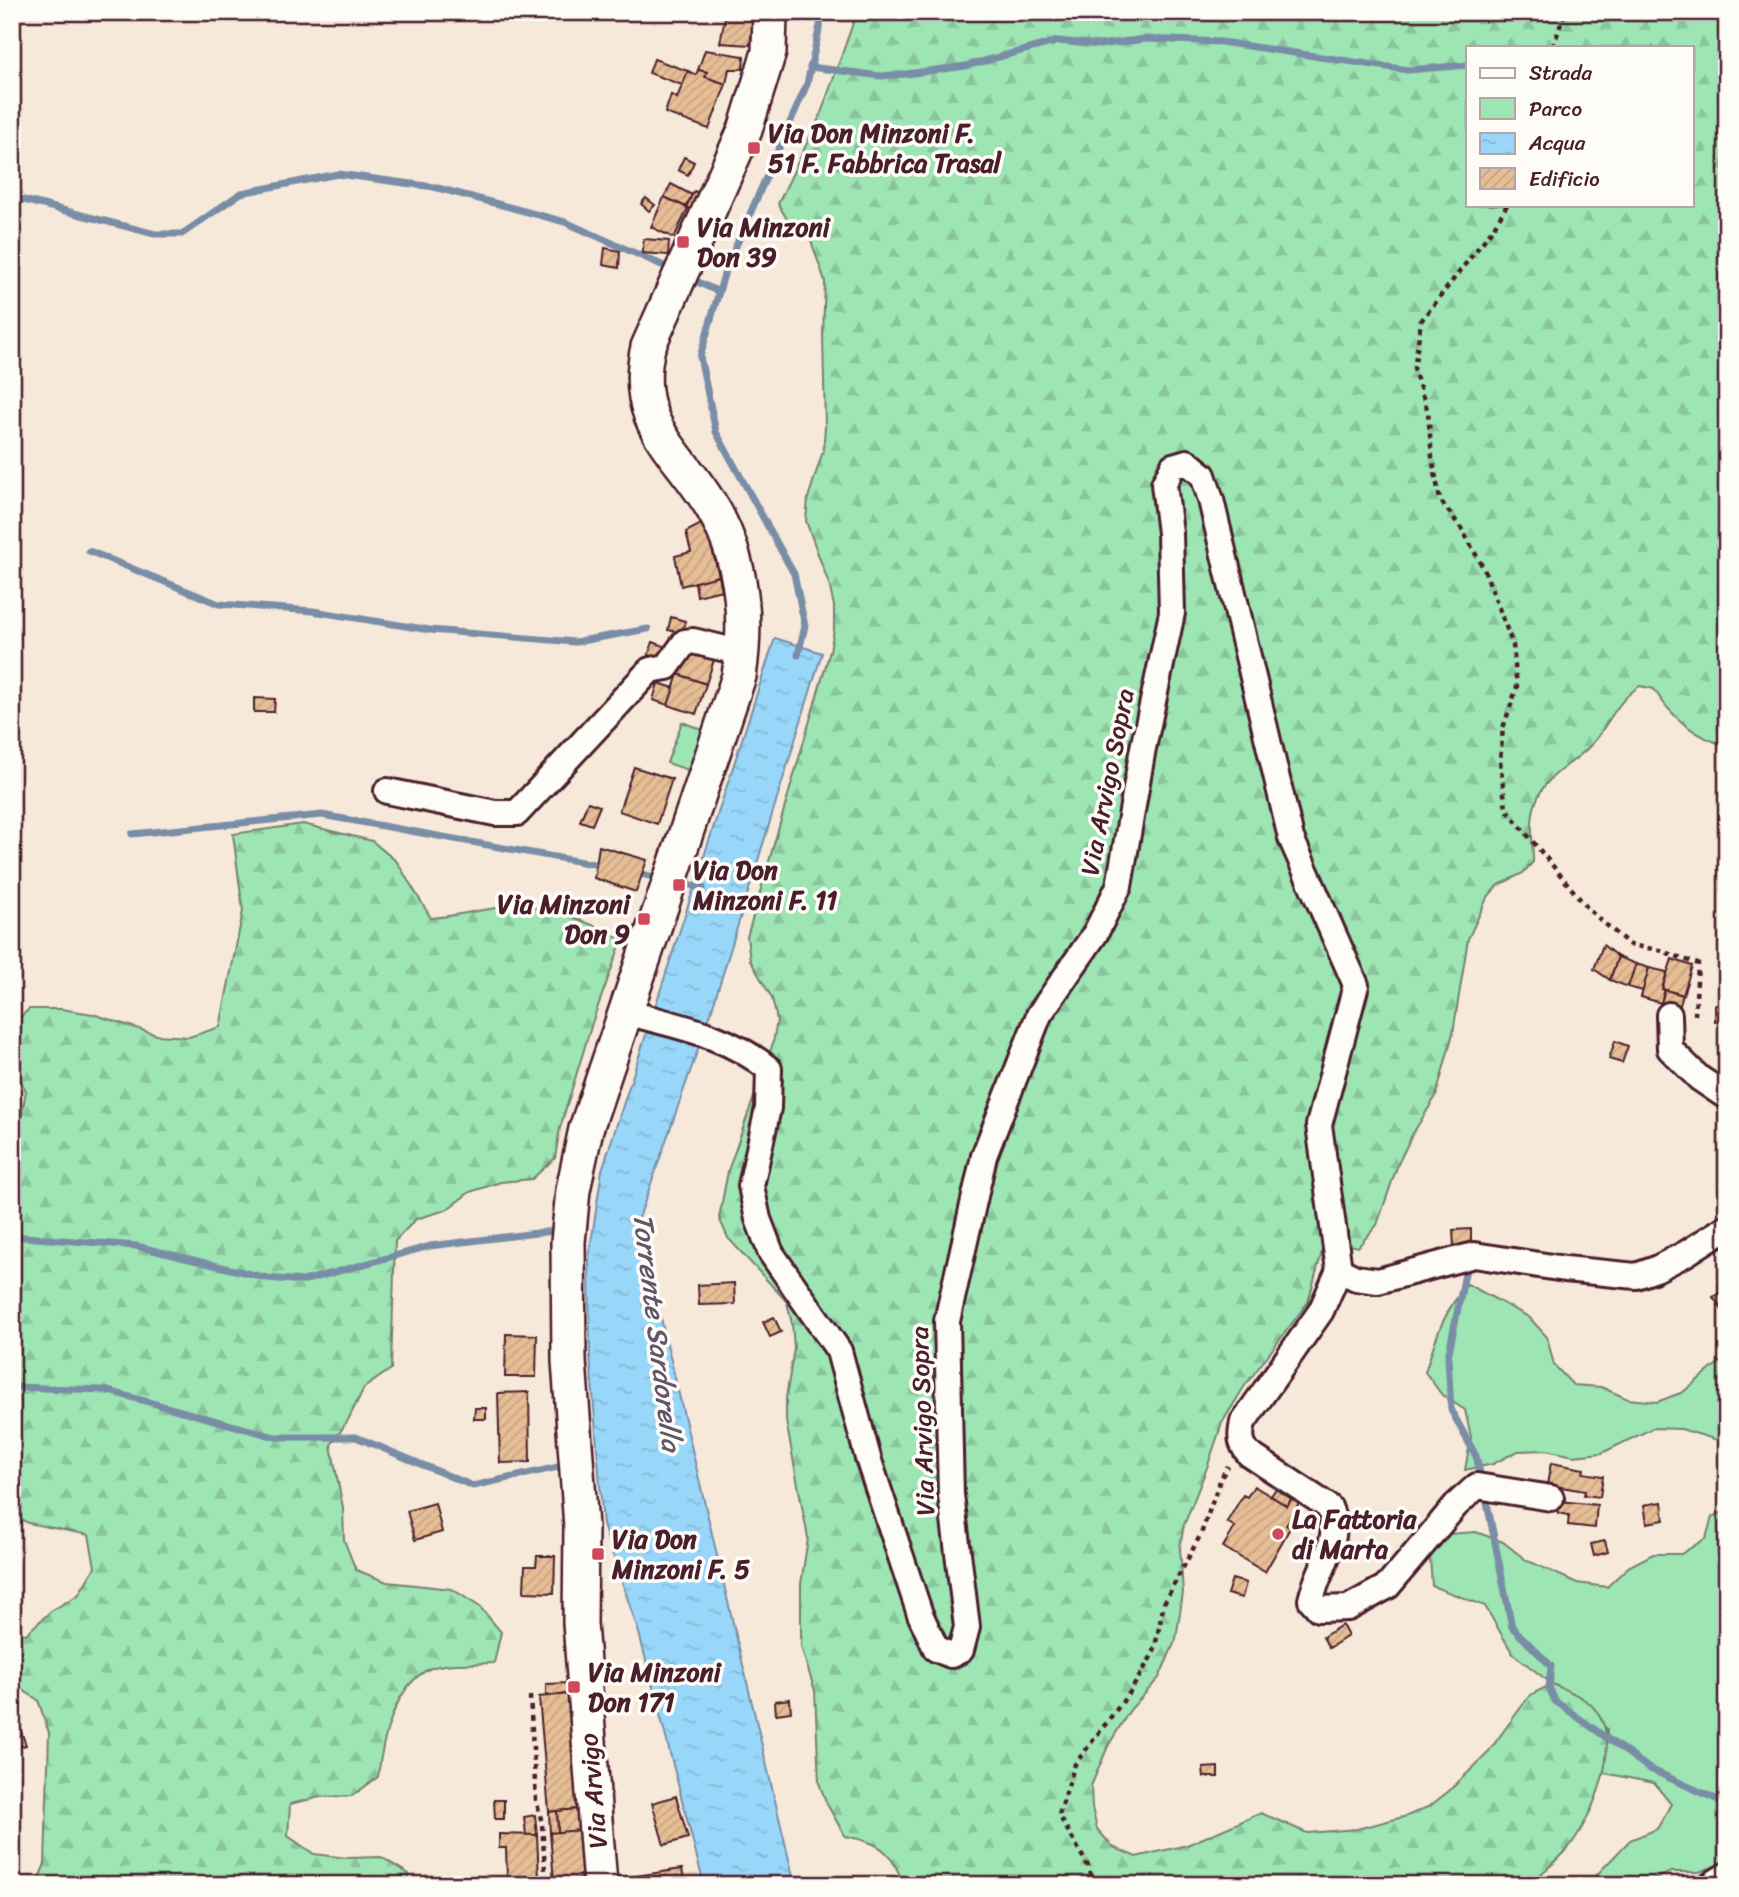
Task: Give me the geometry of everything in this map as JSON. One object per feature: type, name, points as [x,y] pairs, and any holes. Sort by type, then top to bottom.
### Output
[{"type":"main road","name":"Via Arvigo","points":[[600,1885],[580,1623],[579,1487],[569,1362],[570,1216],[586,1129],[632,1014],[739,676],[744,629],[741,594],[731,551],[719,520],[706,497],[659,435],[651,419],[644,392],[644,365],[648,347],[745,130],[769,52],[770,12]]},
{"type":"street","name":"Via Arvigo Sopra","points":[[632,1014],[722,1039],[751,1055],[769,1069],[768,1108],[751,1186],[758,1219],[771,1253],[839,1351],[868,1458],[920,1614],[936,1649],[951,1655],[961,1650],[967,1627],[951,1495],[947,1321],[984,1156],[1039,1015],[1095,934],[1119,886],[1143,748],[1172,613],[1170,533],[1164,484],[1173,466],[1186,462],[1203,475],[1211,500],[1291,838],[1356,985],[1319,1125],[1339,1270]]},
{"type":"street","points":[[387,791],[495,813],[517,813],[650,670],[667,667],[685,642],[693,641],[742,653]]},
{"type":"street","points":[[1669,1014],[1670,1049],[1699,1078],[1727,1097]]},
{"type":"street","points":[[1551,1498],[1477,1486],[1456,1505],[1388,1586],[1348,1608],[1319,1609],[1311,1600],[1314,1585],[1335,1538],[1335,1520],[1329,1507],[1249,1454],[1241,1444],[1243,1422],[1321,1311],[1339,1270],[1356,1278],[1378,1281],[1474,1255],[1565,1269],[1636,1276],[1685,1254],[1727,1227]]},
{"type":"street","points":[[1710,1885],[1727,1875]]},
{"type":"path","points":[[1553,46],[1566,12]]},
{"type":"path","points":[[1506,206],[1492,230],[1420,321],[1414,370],[1427,412],[1440,500],[1461,528],[1484,569],[1513,645],[1517,687],[1503,728],[1500,761],[1506,809],[1590,911],[1630,945],[1659,950],[1698,964],[1694,1020]]},
{"type":"path","points":[[1074,1885],[1074,1882],[1094,1883],[1088,1866],[1059,1815],[1075,1765],[1130,1692],[1154,1652],[1164,1603],[1201,1534],[1221,1478],[1241,1444]]},
{"type":"path","points":[[530,1696],[536,1800],[542,1823],[546,1885]]},
{"type":"green space","points":[[857,12],[1727,12],[1727,746],[1704,737],[1685,725],[1654,689],[1640,686],[1619,705],[1592,744],[1553,777],[1540,792],[1533,817],[1533,862],[1523,873],[1497,886],[1487,898],[1468,939],[1453,1033],[1436,1096],[1398,1164],[1377,1225],[1358,1247],[1330,1240],[1322,1252],[1308,1302],[1244,1387],[1222,1423],[1184,1525],[1180,1547],[1183,1593],[1176,1639],[1159,1678],[1130,1710],[1108,1746],[1091,1786],[1097,1829],[1113,1847],[1136,1857],[1187,1845],[1261,1813],[1307,1833],[1357,1829],[1407,1816],[1430,1806],[1486,1755],[1530,1695],[1552,1684],[1580,1697],[1594,1708],[1603,1722],[1607,1740],[1606,1760],[1594,1802],[1575,1839],[1561,1856],[1528,1885],[904,1885],[889,1856],[868,1842],[845,1836],[827,1804],[819,1783],[815,1691],[801,1647],[801,1584],[808,1538],[786,1421],[786,1398],[794,1348],[792,1324],[787,1302],[728,1238],[719,1218],[728,1171],[773,1043],[777,1020],[772,998],[750,960],[747,937],[830,651],[834,629],[834,606],[829,584],[806,521],[808,498],[823,451],[825,427],[825,281],[810,238],[790,224],[778,204],[820,116]]},
{"type":"green space","points":[[682,722],[703,730],[688,770],[667,763]]},
{"type":"green space","points":[[303,824],[372,841],[397,862],[431,918],[496,908],[529,908],[577,919],[622,940],[593,1020],[560,1128],[555,1158],[532,1179],[501,1182],[470,1192],[446,1210],[416,1219],[395,1241],[391,1369],[364,1388],[348,1420],[331,1445],[343,1508],[344,1540],[356,1570],[387,1582],[452,1589],[480,1607],[501,1632],[494,1663],[443,1665],[429,1669],[417,1677],[407,1688],[392,1716],[378,1777],[352,1796],[320,1797],[290,1804],[288,1836],[314,1854],[347,1858],[381,1857],[409,1874],[406,1885],[36,1885],[45,1864],[49,1733],[38,1700],[12,1683],[12,1631],[26,1634],[51,1611],[78,1595],[95,1567],[89,1535],[28,1523],[12,1514],[12,1137],[20,1124],[26,1091],[12,1064],[12,1025],[29,1009],[61,1009],[93,1014],[157,1035],[189,1037],[220,1027],[243,911],[233,834]]},
{"type":"green space","points":[[1467,1284],[1529,1317],[1547,1337],[1554,1365],[1573,1385],[1601,1387],[1628,1399],[1657,1402],[1683,1392],[1727,1356],[1727,1443],[1681,1429],[1653,1428],[1602,1453],[1574,1456],[1546,1450],[1518,1451],[1493,1464],[1465,1470],[1471,1437],[1465,1410],[1442,1395],[1425,1372],[1446,1316]]},
{"type":"green space","points":[[1727,1510],[1727,1862],[1699,1872],[1671,1872],[1641,1885],[1584,1885],[1630,1840],[1657,1829],[1671,1804],[1654,1783],[1604,1773],[1607,1729],[1574,1694],[1552,1684],[1513,1654],[1485,1606],[1432,1586],[1430,1557],[1448,1534],[1476,1532],[1503,1542],[1526,1560],[1577,1583],[1607,1587],[1628,1567],[1653,1554],[1681,1554],[1706,1538],[1712,1517]]},
{"type":"water","points":[[775,638],[822,653],[712,1009],[638,1221],[795,1885],[704,1885],[639,1633],[603,1525],[590,1355],[589,1257],[602,1170]]},
{"type":"building","points":[[726,12],[755,12],[750,45],[720,43]]},
{"type":"building","points":[[705,50],[744,56],[743,69],[729,69],[726,84],[705,77],[707,72],[698,70]]},
{"type":"building","points":[[654,59],[688,71],[682,85],[649,73]]},
{"type":"building","points":[[698,70],[707,72],[705,77],[726,84],[709,129],[665,113],[671,95],[677,98],[688,71],[696,75]]},
{"type":"building","points":[[684,157],[694,162],[688,175],[678,170]]},
{"type":"building","points":[[671,184],[692,195],[686,207],[664,197]]},
{"type":"building","points":[[694,191],[704,196],[697,212],[686,207]]},
{"type":"building","points":[[664,197],[688,208],[674,238],[651,227]]},
{"type":"building","points":[[646,198],[655,205],[649,211],[641,204]]},
{"type":"building","points":[[644,239],[669,241],[668,255],[642,253]]},
{"type":"building","points":[[605,248],[620,251],[619,268],[603,265]]},
{"type":"building","points":[[705,522],[719,576],[681,586],[675,556],[691,552],[686,532]]},
{"type":"building","points":[[719,576],[722,590],[697,596],[695,582]]},
{"type":"building","points":[[671,617],[685,621],[682,633],[668,630]]},
{"type":"building","points":[[653,642],[669,648],[664,660],[648,655]]},
{"type":"building","points":[[687,648],[715,657],[706,684],[678,674]]},
{"type":"building","points":[[678,674],[706,684],[696,714],[668,705]]},
{"type":"building","points":[[658,683],[674,688],[668,705],[653,700]]},
{"type":"building","points":[[254,698],[275,699],[274,712],[254,712]]},
{"type":"building","points":[[634,767],[672,779],[657,824],[619,811]]},
{"type":"building","points":[[588,802],[600,806],[592,825],[580,821]]},
{"type":"building","points":[[599,846],[647,860],[636,892],[594,878]]},
{"type":"building","points":[[1603,945],[1618,957],[1610,980],[1594,969]]},
{"type":"building","points":[[1618,957],[1636,964],[1628,987],[1610,980]]},
{"type":"building","points":[[1672,959],[1692,966],[1683,995],[1662,989]]},
{"type":"building","points":[[1636,964],[1649,968],[1643,991],[1628,987]]},
{"type":"building","points":[[1649,968],[1667,972],[1661,1003],[1641,997]]},
{"type":"building","points":[[1665,990],[1683,995],[1679,1008],[1661,1003]]},
{"type":"building","points":[[1727,1004],[1727,1019],[1715,1021],[1715,1005]]},
{"type":"building","points":[[1615,1041],[1628,1046],[1622,1063],[1609,1059]]},
{"type":"building","points":[[1471,1229],[1471,1247],[1454,1247],[1453,1230]]},
{"type":"building","points":[[734,1283],[735,1304],[699,1305],[698,1285]]},
{"type":"building","points":[[1727,1288],[1727,1317],[1713,1297]]},
{"type":"building","points":[[774,1317],[781,1332],[770,1337],[763,1322]]},
{"type":"building","points":[[506,1334],[537,1335],[536,1377],[505,1377]]},
{"type":"building","points":[[529,1392],[530,1462],[500,1463],[498,1393]]},
{"type":"building","points":[[475,1408],[486,1408],[486,1419],[474,1419]]},
{"type":"building","points":[[1551,1463],[1584,1469],[1583,1473],[1603,1476],[1600,1497],[1561,1487],[1561,1492],[1546,1490]]},
{"type":"building","points":[[1279,1484],[1295,1493],[1287,1506],[1271,1496]]},
{"type":"building","points":[[1254,1486],[1287,1506],[1295,1493],[1302,1498],[1286,1525],[1290,1528],[1265,1572],[1223,1547],[1235,1527],[1227,1522],[1243,1495],[1247,1497]]},
{"type":"building","points":[[1559,1501],[1597,1505],[1595,1528],[1568,1525],[1569,1515],[1558,1513]]},
{"type":"building","points":[[1662,1502],[1664,1520],[1647,1523],[1644,1505]]},
{"type":"building","points":[[435,1503],[442,1532],[415,1540],[407,1511]]},
{"type":"building","points":[[1605,1541],[1608,1552],[1594,1556],[1591,1544]]},
{"type":"building","points":[[537,1556],[555,1556],[554,1593],[524,1592],[525,1566],[536,1566]]},
{"type":"building","points":[[1232,1579],[1246,1583],[1242,1598],[1227,1594]]},
{"type":"building","points":[[1342,1625],[1348,1636],[1329,1648],[1323,1637]]},
{"type":"building","points":[[569,1683],[569,1694],[546,1696],[546,1684]]},
{"type":"building","points":[[569,1694],[578,1809],[549,1812],[539,1697]]},
{"type":"building","points":[[790,1699],[791,1712],[776,1714],[775,1701]]},
{"type":"building","points":[[21,1731],[26,1745],[12,1749],[12,1733]]},
{"type":"building","points":[[1218,1767],[1218,1777],[1204,1777],[1203,1768]]},
{"type":"building","points":[[676,1796],[688,1838],[664,1845],[652,1803]]},
{"type":"building","points":[[494,1800],[504,1800],[504,1819],[495,1819]]},
{"type":"building","points":[[578,1809],[580,1830],[558,1833],[557,1811]]},
{"type":"building","points":[[557,1811],[558,1833],[550,1833],[549,1812]]},
{"type":"building","points":[[535,1815],[537,1835],[526,1835],[524,1817]]},
{"type":"building","points":[[580,1830],[585,1879],[554,1881],[550,1833]]},
{"type":"building","points":[[499,1834],[537,1835],[539,1879],[507,1878],[506,1848],[499,1848]]},
{"type":"building","points":[[682,1869],[685,1885],[611,1885],[610,1880]]},
{"type":"waterway","name":"Torrente Sardorella","points":[[798,655],[805,626],[794,574],[716,432],[700,357],[725,271],[807,84],[823,12]]},
{"type":"waterway","points":[[810,67],[881,76],[906,74],[966,66],[1058,41],[1099,45],[1145,39],[1221,42],[1408,70],[1466,65]]},
{"type":"waterway","points":[[12,197],[155,234],[182,234],[241,193],[338,174],[434,187],[565,222],[673,270]]},
{"type":"waterway","points":[[687,277],[719,292]]},
{"type":"waterway","points":[[89,551],[219,604],[313,611],[430,630],[575,642],[648,629]]},
{"type":"waterway","points":[[132,834],[322,815],[604,866]]},
{"type":"waterway","points":[[633,872],[662,879]]},
{"type":"waterway","points":[[677,882],[703,888]]},
{"type":"waterway","points":[[12,1236],[136,1246],[267,1278],[303,1281],[430,1246],[561,1230]]},
{"type":"waterway","points":[[1467,1264],[1448,1357],[1451,1410],[1476,1456],[1482,1482]]},
{"type":"waterway","points":[[12,1387],[105,1390],[275,1437],[356,1437],[473,1486],[567,1465]]},
{"type":"waterway","points":[[1485,1493],[1512,1627],[1551,1666],[1549,1687],[1555,1701],[1650,1769],[1727,1804]]},
{"type":"place","name":"Via Don Minzoni F. 51 F. Fabbrica Trasal","points":[[754,148]]},
{"type":"place","name":"Via Minzoni Don 39","points":[[683,242]]},
{"type":"place","name":"Via Don Minzoni F. 11","points":[[679,885]]},
{"type":"place","name":"Via Minzoni Don 9","points":[[644,919]]},
{"type":"place","name":"La Fattoria di Marta","points":[[1278,1534]]},
{"type":"place","name":"Via Don Minzoni F. 5","points":[[598,1554]]},
{"type":"place","name":"Via Minzoni Don 171","points":[[574,1687]]}]
